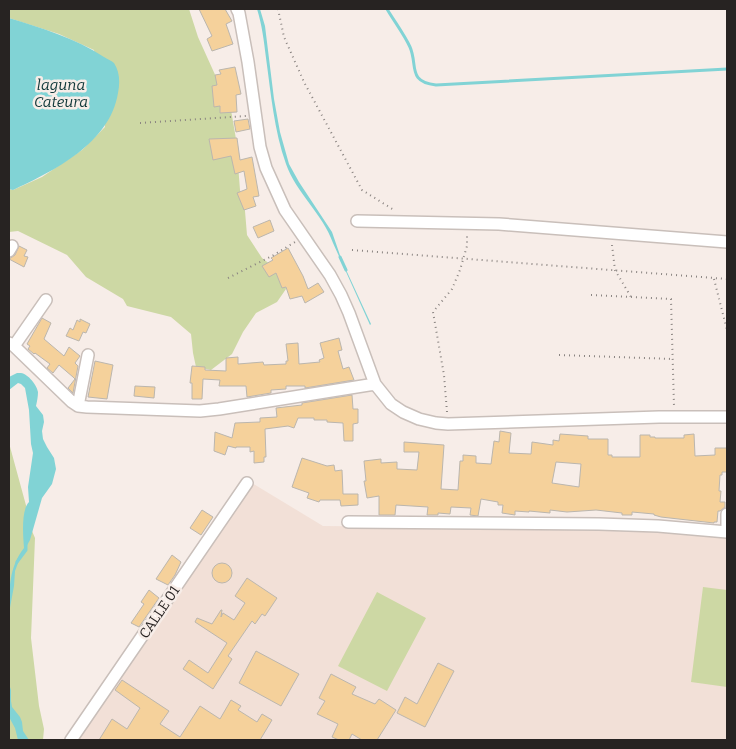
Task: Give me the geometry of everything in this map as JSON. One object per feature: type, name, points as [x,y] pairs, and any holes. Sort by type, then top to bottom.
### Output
[{"type":"street","points":[[237,9],[248,62],[260,147],[266,168],[285,210],[330,275],[341,295],[375,384],[391,404],[403,412],[436,424],[727,417]]},
{"type":"street","points":[[357,221],[499,224],[727,242]]},
{"type":"street","points":[[46,300],[11,344],[78,406],[200,411],[375,384]]},
{"type":"street","points":[[78,406],[88,355]]},
{"type":"street","name":"CALLE 01","points":[[72,740],[247,484]]},
{"type":"street","points":[[348,522],[599,524],[658,526],[727,532],[727,514]]},
{"type":"path","points":[[278,9],[284,37],[304,82],[362,190],[413,222]]},
{"type":"path","points":[[140,123],[256,115]]},
{"type":"path","points":[[448,424],[444,375],[433,312],[452,289],[467,246],[467,223]]},
{"type":"path","points":[[610,232],[615,270],[631,297]]},
{"type":"path","points":[[228,278],[272,256],[303,236]]},
{"type":"path","points":[[352,250],[727,279]]},
{"type":"path","points":[[714,278],[727,330]]},
{"type":"path","points":[[590,295],[671,299],[674,417]]},
{"type":"path","points":[[559,354],[673,359]]},
{"type":"shaded area","points":[[252,483],[323,526],[665,529],[727,535],[727,740],[76,740]]},
{"type":"green space","points":[[9,9],[189,9],[198,37],[231,110],[247,235],[262,258],[284,275],[286,289],[277,302],[256,313],[243,332],[232,354],[211,370],[196,367],[191,334],[171,317],[127,306],[123,299],[86,277],[67,255],[18,231],[9,232],[9,189],[13,190],[42,177],[82,150],[105,127],[94,50],[59,34],[9,18]]},
{"type":"green space","points":[[9,443],[27,509],[29,524],[35,538],[31,638],[39,706],[44,729],[43,740],[9,740]]},
{"type":"green space","points":[[703,587],[727,590],[727,687],[691,682]]},
{"type":"green space","points":[[377,592],[426,618],[387,691],[338,666]]},
{"type":"water","points":[[257,9],[260,9],[265,26],[274,99],[280,132],[289,164],[332,232],[342,261],[370,325],[329,232],[290,175],[286,164],[276,125],[263,33]]},
{"type":"water","name":"laguna Cateura","points":[[9,18],[58,34],[93,50],[114,63],[119,81],[113,111],[104,127],[92,141],[78,153],[46,174],[13,190],[9,189]]},
{"type":"water","points":[[17,373],[26,375],[36,386],[38,396],[36,406],[43,415],[44,422],[43,439],[54,458],[56,469],[52,484],[42,498],[30,540],[15,571],[9,613],[13,571],[15,563],[24,548],[24,517],[26,506],[29,502],[28,487],[33,453],[25,388],[18,383],[9,390],[9,377]]},
{"type":"water","points":[[9,684],[12,707],[20,717],[23,731],[29,740],[18,740],[15,728],[9,717]]},
{"type":"building","points":[[199,9],[225,9],[232,21],[226,24],[233,44],[212,51],[207,39],[212,36]]},
{"type":"building","points":[[235,67],[241,94],[236,95],[237,112],[220,113],[220,106],[214,107],[212,86],[217,85],[215,75],[221,74],[219,70]]},
{"type":"building","points":[[248,119],[250,129],[236,132],[234,121]]},
{"type":"building","points":[[237,138],[240,160],[252,157],[259,196],[253,197],[256,206],[244,210],[237,193],[247,189],[244,171],[235,174],[231,156],[213,160],[209,139]]},
{"type":"building","points":[[270,220],[274,231],[258,238],[253,227]]},
{"type":"building","points":[[19,246],[27,250],[24,256],[28,257],[24,267],[9,259],[15,255]]},
{"type":"building","points":[[288,248],[308,289],[318,283],[324,292],[305,303],[302,296],[290,299],[286,287],[282,288],[276,273],[269,277],[262,266]]},
{"type":"building","points":[[42,318],[51,323],[44,339],[64,356],[69,347],[80,356],[75,363],[78,366],[73,393],[68,388],[75,379],[73,377],[59,365],[53,373],[47,368],[50,364],[28,349],[30,346],[27,344]]},
{"type":"building","points":[[80,319],[90,324],[86,333],[83,332],[79,341],[66,336],[70,328],[73,330],[77,320],[80,322]]},
{"type":"building","points":[[339,338],[342,350],[338,351],[343,369],[349,367],[354,380],[305,388],[305,386],[286,386],[286,389],[271,390],[271,393],[247,397],[246,386],[219,386],[220,380],[203,379],[202,399],[192,399],[192,383],[190,383],[192,366],[205,367],[205,370],[226,371],[226,358],[238,357],[238,364],[263,362],[264,365],[286,364],[286,361],[288,361],[286,344],[298,343],[299,364],[320,362],[319,360],[324,358],[320,343]]},
{"type":"building","points":[[95,361],[113,365],[107,399],[88,397]]},
{"type":"building","points":[[135,386],[155,387],[154,398],[134,396]]},
{"type":"building","points":[[352,395],[353,409],[358,409],[358,423],[353,424],[353,441],[344,441],[343,423],[314,420],[314,418],[298,418],[294,428],[288,426],[265,429],[266,457],[264,457],[264,462],[254,463],[254,451],[250,452],[250,447],[236,448],[228,446],[225,455],[214,451],[215,432],[232,438],[235,423],[260,422],[260,418],[277,417],[276,408]]},
{"type":"building","points":[[500,431],[511,433],[509,453],[531,454],[532,442],[553,445],[553,440],[559,441],[560,434],[588,436],[588,439],[608,439],[608,455],[612,455],[612,457],[640,457],[640,435],[650,435],[650,437],[655,438],[684,438],[684,435],[694,434],[695,456],[715,455],[715,448],[727,448],[727,472],[722,472],[722,475],[720,475],[719,491],[721,491],[720,502],[725,502],[725,507],[718,511],[717,522],[714,523],[661,517],[654,514],[632,512],[632,515],[622,515],[622,513],[596,510],[567,512],[550,510],[550,513],[515,511],[515,515],[502,513],[503,505],[498,505],[498,502],[481,499],[478,516],[470,515],[471,508],[451,507],[450,514],[438,513],[438,515],[427,515],[428,507],[396,505],[395,515],[379,515],[379,496],[367,498],[364,481],[366,481],[364,461],[381,459],[381,463],[397,462],[397,469],[417,470],[419,452],[404,452],[404,442],[444,445],[441,489],[458,490],[460,461],[463,461],[463,455],[476,456],[476,463],[491,464],[494,441],[499,442]],"holes":[[[556,462],[581,464],[579,487],[552,483]]]},
{"type":"building","points":[[302,458],[327,466],[334,465],[335,471],[342,470],[343,494],[358,494],[358,505],[341,506],[340,500],[320,500],[319,502],[307,498],[309,493],[292,487]]},
{"type":"building","points":[[202,510],[213,517],[201,535],[190,528]]},
{"type":"building","points":[[172,555],[181,562],[168,585],[156,579]]},
{"type":"building","points":[[222,563],[229,566],[232,573],[229,580],[222,583],[215,580],[212,573],[215,566]]},
{"type":"building","points":[[247,578],[277,598],[265,616],[262,614],[255,624],[252,621],[228,656],[232,659],[213,689],[183,669],[189,660],[208,673],[227,643],[195,622],[197,618],[212,624],[221,610],[221,617],[223,613],[234,620],[245,603],[235,596]]},
{"type":"building","points":[[149,590],[159,598],[139,627],[131,623],[144,604],[141,602]]},
{"type":"building","points":[[256,651],[299,674],[281,706],[239,683]]},
{"type":"building","points":[[438,663],[454,671],[425,727],[397,713],[405,697],[417,704]]},
{"type":"building","points":[[331,674],[356,687],[352,694],[375,704],[379,699],[396,710],[377,740],[362,740],[352,734],[349,740],[339,740],[332,737],[338,724],[317,714],[325,701],[319,698]]},
{"type":"building","points":[[122,680],[169,711],[160,724],[180,737],[200,706],[220,719],[231,700],[241,706],[238,710],[257,722],[262,714],[272,720],[260,740],[99,740],[112,719],[127,729],[140,708],[115,690]]},
{"type":"waterway","points":[[387,9],[410,47],[417,76],[427,83],[436,85],[727,69]]},
{"type":"waterway","points":[[340,257],[346,270]]},
{"type":"waterway","points":[[17,562],[26,550],[26,543]]}]
